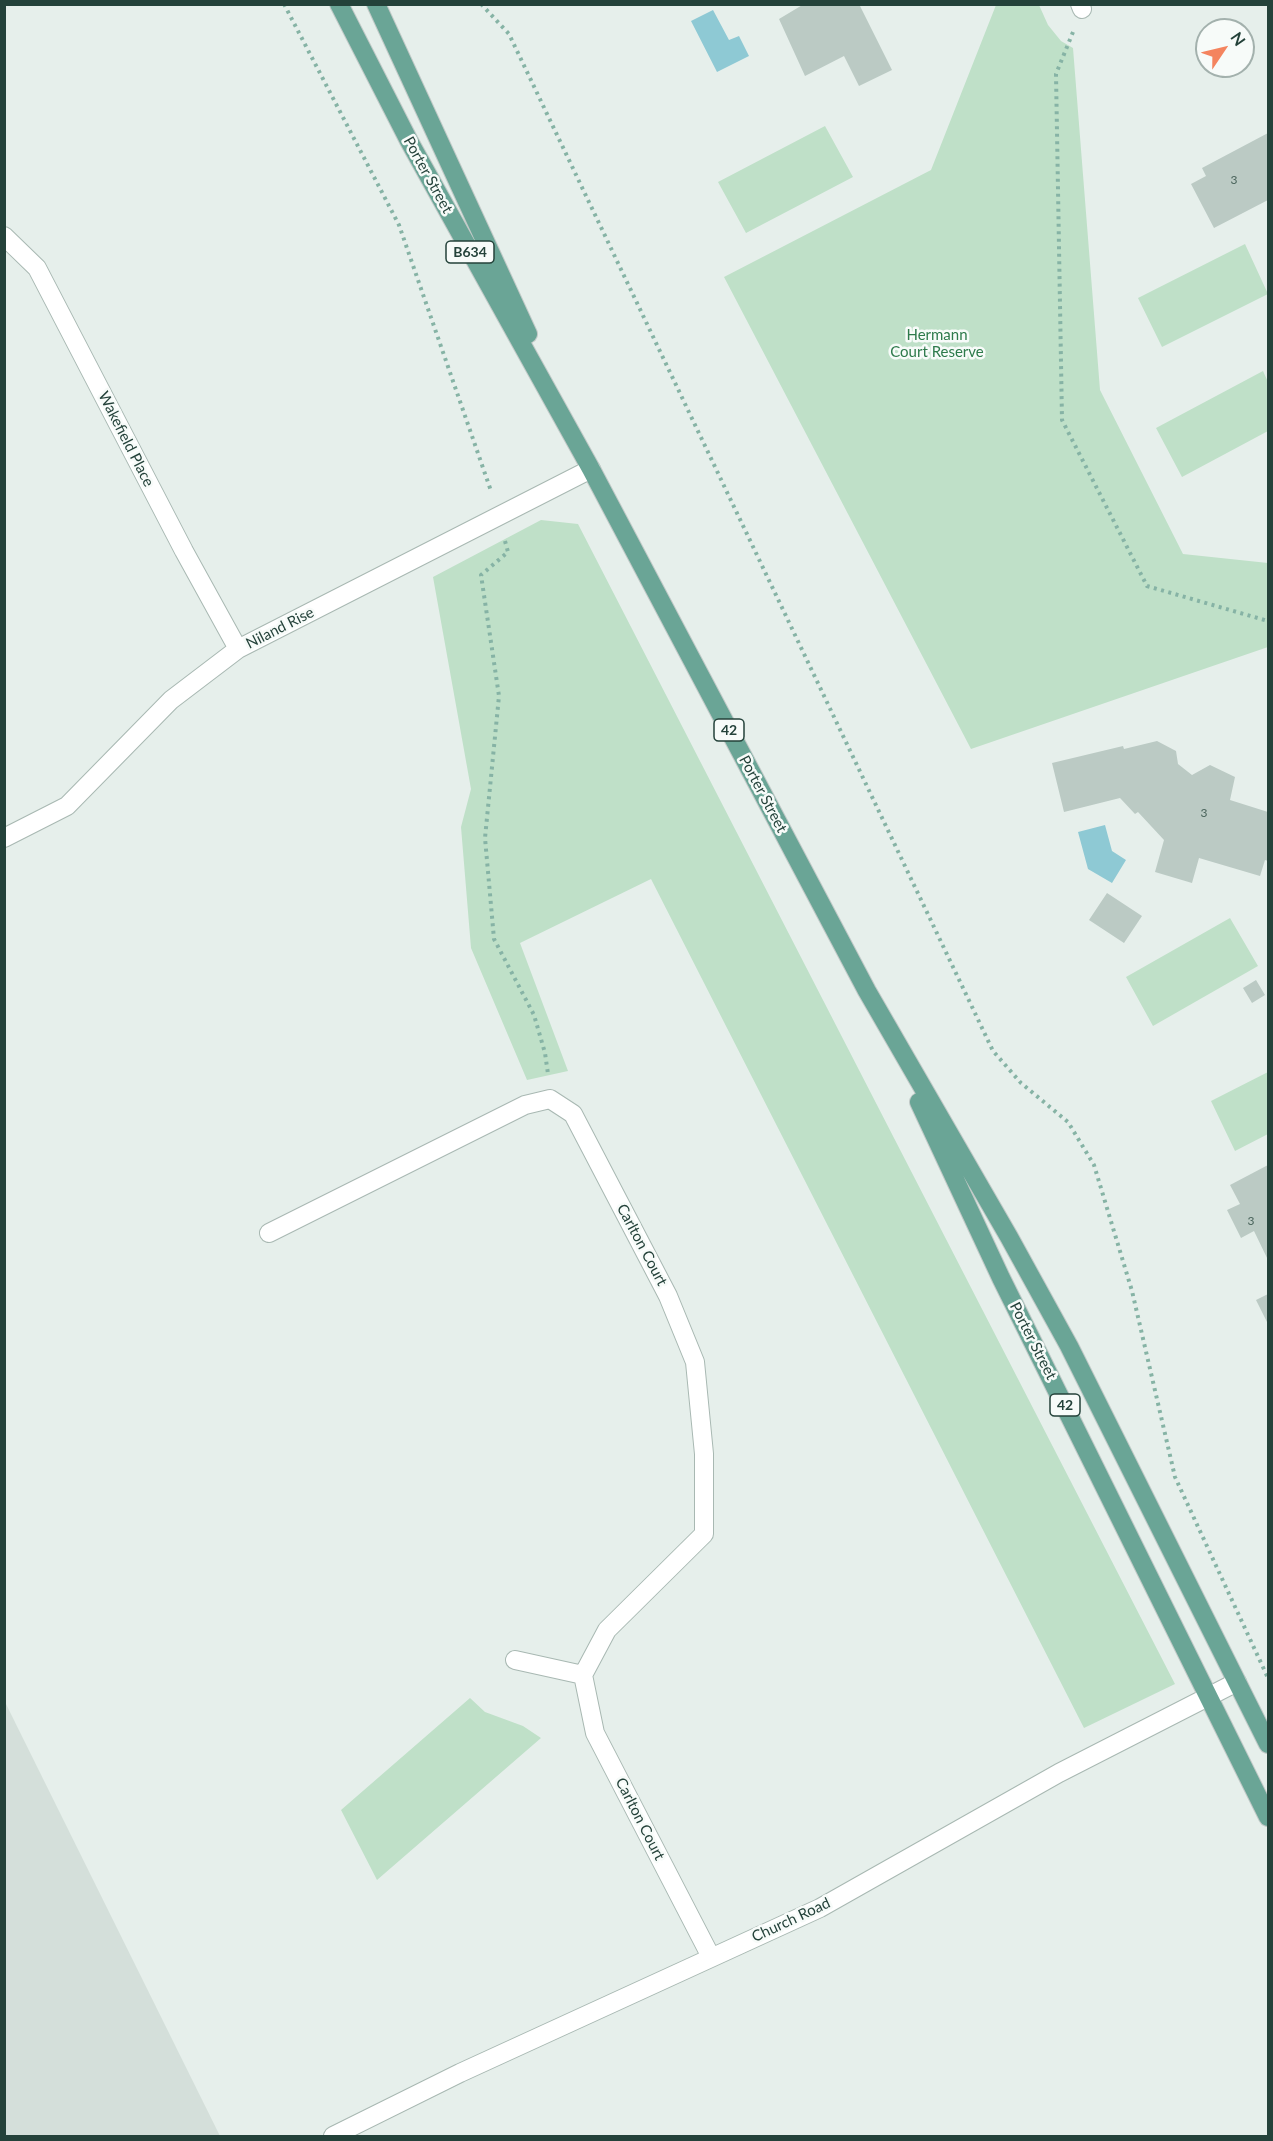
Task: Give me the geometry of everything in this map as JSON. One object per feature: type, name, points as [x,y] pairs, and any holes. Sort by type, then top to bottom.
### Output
[{"type":"main road","name":"Porter Street","points":[[339,4],[409,141],[591,469],[867,991],[1069,1346],[1269,1744]]},
{"type":"main road","name":"Porter Street","points":[[376,4],[591,469]]},
{"type":"main road","name":"Porter Street","points":[[867,991],[1001,1278],[1269,1817]]},
{"type":"street","name":"Wakefield Place","points":[[4,236],[38,268],[184,551],[238,649]]},
{"type":"street","name":"Niland Rise","points":[[4,838],[67,806],[171,700],[238,649],[591,469]]},
{"type":"street","name":"Carlton Court","points":[[269,1233],[525,1105],[550,1099],[573,1114],[668,1296],[695,1362],[704,1454],[704,1534],[607,1630],[583,1675],[596,1733],[711,1957]]},
{"type":"street","points":[[515,1660],[583,1675]]},
{"type":"street","name":"Church Road","points":[[333,2136],[460,2073],[820,1908],[1059,1773],[1237,1682]]},
{"type":"path","points":[[481,4],[509,34],[993,1051],[1021,1083],[1068,1122],[1094,1165],[1132,1291],[1175,1477],[1269,1678]]},
{"type":"path","points":[[1081,7],[1056,74],[1062,420],[1147,586],[1269,621]]},
{"type":"shaded area","points":[[5,1702],[220,2136],[5,2136]]},
{"type":"green space","name":"Hermann Court Reserve","points":[[996,5],[1039,5],[1048,25],[1061,41],[1073,48],[1100,390],[1183,554],[1268,563],[1268,647],[971,749],[724,277],[931,170]]},
{"type":"green space","points":[[825,126],[853,177],[746,233],[718,182]]},
{"type":"green space","points":[[1245,244],[1268,294],[1162,347],[1138,298]]},
{"type":"green space","points":[[1263,371],[1268,382],[1268,431],[1182,477],[1156,428]]},
{"type":"green space","points":[[541,520],[578,524],[1175,1684],[1084,1728],[651,879],[520,943],[568,1071],[527,1080],[471,948],[461,827],[471,789],[433,577]]},
{"type":"green space","points":[[1230,918],[1258,966],[1153,1026],[1126,977]]},
{"type":"green space","points":[[1268,1072],[1268,1134],[1235,1151],[1211,1101]]},
{"type":"green space","points":[[470,1698],[485,1712],[523,1726],[541,1738],[377,1880],[341,1810]]},
{"type":"water","points":[[713,10],[729,40],[739,36],[749,56],[717,72],[691,21]]},
{"type":"water","points":[[1105,825],[1112,851],[1126,860],[1112,883],[1088,869],[1078,832]]},
{"type":"building","points":[[804,4],[859,4],[892,70],[859,86],[844,56],[805,76],[779,19]]},
{"type":"building","points":[[1268,133],[1268,200],[1214,228],[1191,184],[1206,176],[1202,168]]},
{"type":"building","points":[[1157,741],[1176,751],[1178,764],[1192,775],[1210,765],[1235,777],[1230,800],[1268,812],[1268,861],[1265,860],[1260,876],[1199,858],[1192,883],[1155,872],[1164,840],[1138,812],[1135,814],[1120,798],[1064,812],[1052,763],[1123,746],[1124,749]]},
{"type":"building","points":[[1107,893],[1142,916],[1124,943],[1089,920]]},
{"type":"building","points":[[1256,980],[1265,995],[1252,1003],[1243,988]]},
{"type":"building","points":[[1268,1165],[1268,1260],[1254,1231],[1241,1238],[1227,1210],[1240,1204],[1230,1185]]},
{"type":"building","points":[[1268,1294],[1268,1324],[1256,1300]]}]
